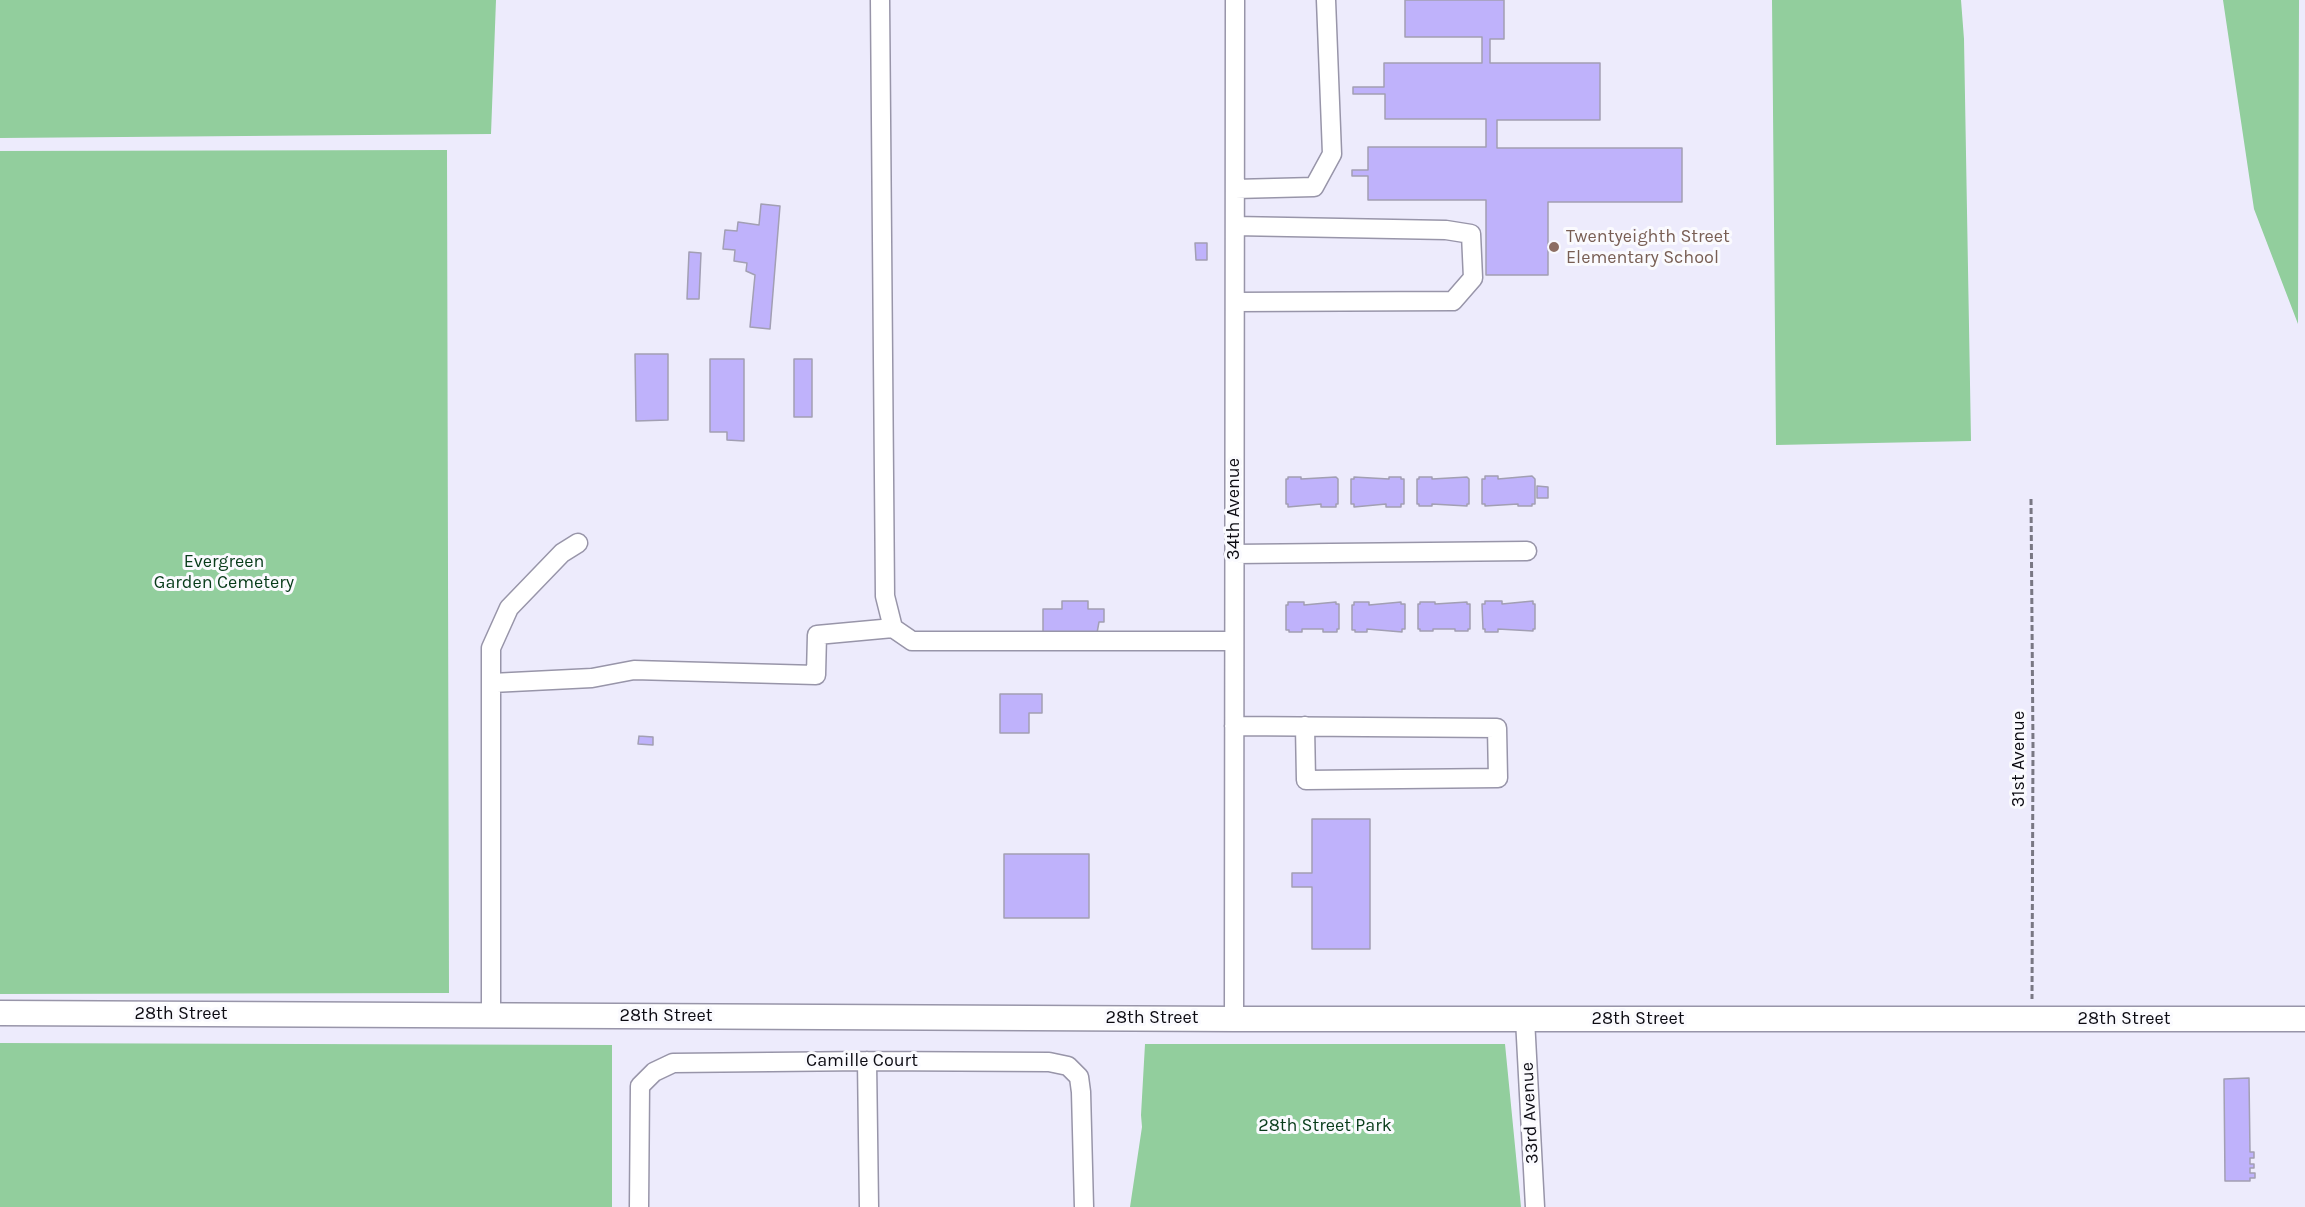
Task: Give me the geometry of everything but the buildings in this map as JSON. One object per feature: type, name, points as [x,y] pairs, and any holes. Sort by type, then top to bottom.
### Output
[{"type":"main road","name":"28th Street","points":[[0,1013],[1234,1019],[2305,1019]]},
{"type":"street","points":[[880,0],[885,596],[893,628]]},
{"type":"street","name":"34th Avenue","points":[[1234,1019],[1235,0]]},
{"type":"street","points":[[1235,189],[1314,187],[1332,154],[1326,0]]},
{"type":"street","points":[[1235,226],[1446,230],[1471,234],[1473,278],[1452,301],[1235,302]]},
{"type":"street","points":[[491,1015],[491,648],[509,608],[562,553],[578,543]]},
{"type":"street","points":[[1234,554],[1527,551]]},
{"type":"street","points":[[492,683],[592,678],[634,670],[816,675],[817,635],[893,628],[912,641],[1234,641]]},
{"type":"street","points":[[1234,726],[1305,726],[1497,728],[1498,778],[1306,780],[1305,726]]},
{"type":"street","name":"33rd Avenue","points":[[1525,1019],[1536,1207]]},
{"type":"street","points":[[867,1061],[869,1207]]},
{"type":"street","name":"Camille Court","points":[[639,1207],[640,1086],[654,1072],[673,1062],[867,1061],[1049,1062],[1068,1066],[1079,1077],[1081,1092],[1084,1207]]},
{"type":"path","name":"31st Avenue","points":[[2031,500],[2032,1019]]},
{"type":"green space","points":[[0,0],[496,0],[491,134],[0,138]]},
{"type":"green space","points":[[1772,0],[1961,0],[1964,39],[1971,441],[1776,445]]},
{"type":"green space","points":[[2223,0],[2299,0],[2298,324],[2254,209]]},
{"type":"green space","name":"Evergreen Garden Cemetery","points":[[447,150],[449,993],[0,994],[0,151]]},
{"type":"green space","points":[[0,1043],[612,1045],[612,1207],[0,1207]]},
{"type":"green space","name":"28th Street Park","points":[[1145,1044],[1505,1044],[1521,1207],[1130,1207],[1142,1127]]},
{"type":"place","name":"Twentyeighth Street Elementary School","points":[[1554,247]]}]
